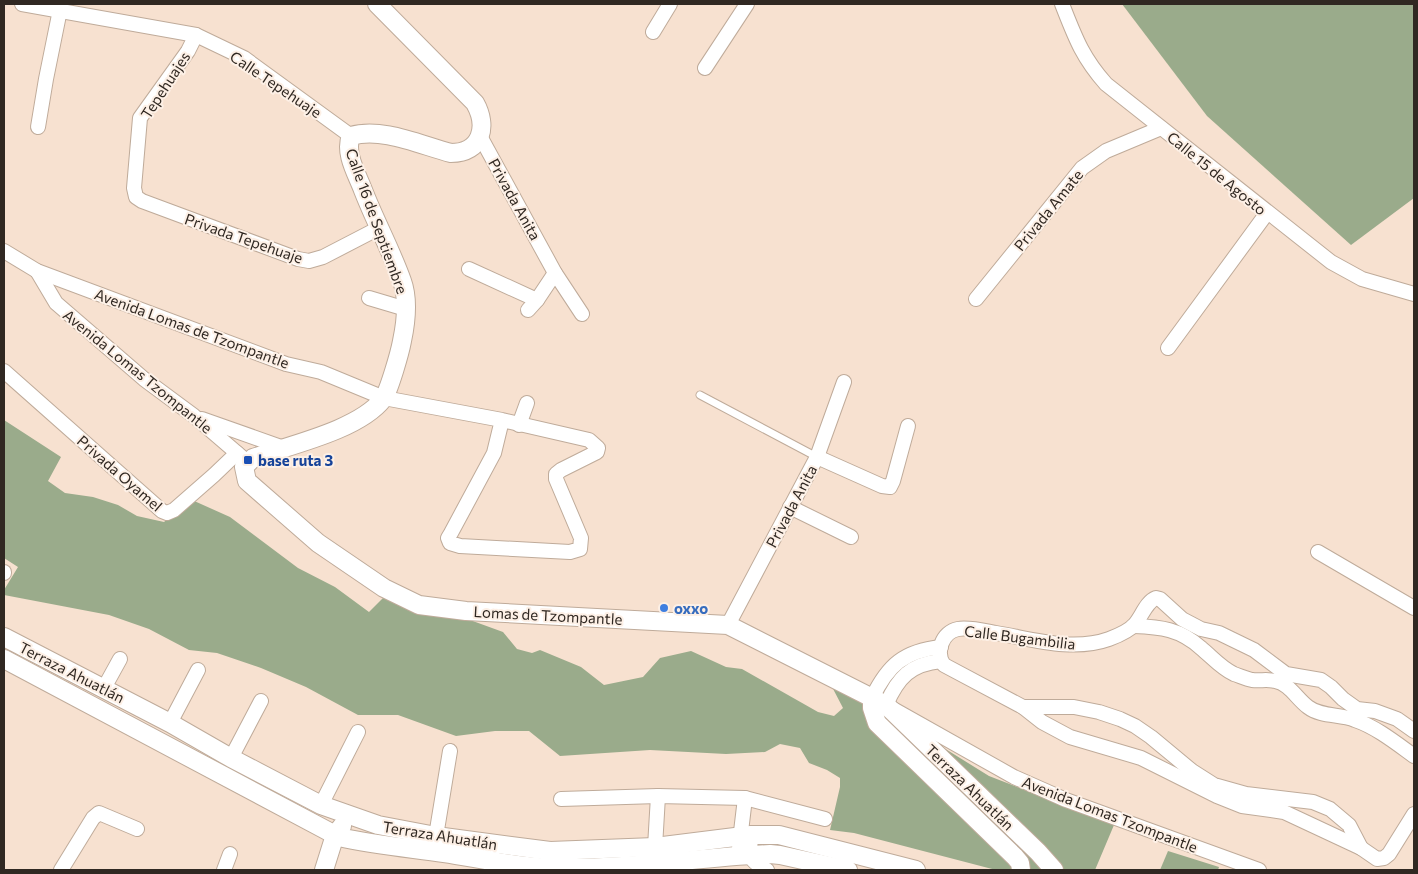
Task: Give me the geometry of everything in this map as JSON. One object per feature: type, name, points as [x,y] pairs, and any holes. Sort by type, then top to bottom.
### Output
[{"type":"street","name":"Calle Tepehuaje","points":[[31,4],[196,35],[244,58],[351,136]]},
{"type":"street","points":[[377,4],[475,103],[482,120],[480,136]]},
{"type":"street","points":[[653,32],[670,4]]},
{"type":"street","points":[[705,68],[747,4]]},
{"type":"street","name":"Calle 15 de Agosto","points":[[1062,4],[1075,38],[1087,62],[1106,84],[1331,262],[1362,279],[1414,294]]},
{"type":"street","points":[[38,127],[60,10]]},
{"type":"street","name":"Tepehuajes","points":[[136,196],[134,188],[140,118],[188,51],[196,35]]},
{"type":"street","name":"Privada Amate","points":[[976,299],[1082,168],[1106,151],[1161,128]]},
{"type":"street","name":"Calle 16 de Septiembre","points":[[243,461],[355,422],[366,415],[384,398],[400,350],[406,309],[402,281],[372,212],[351,156],[348,142],[351,136],[360,133],[382,134],[451,154],[468,150],[475,145],[480,136]]},
{"type":"street","name":"Privada Anita","points":[[480,136],[555,273],[582,314]]},
{"type":"street","name":"Privada Tepehuaje","points":[[136,196],[142,201],[309,261],[323,257],[379,228]]},
{"type":"street","points":[[1168,348],[1267,213]]},
{"type":"street","name":"Avenida Lomas de Tzompantle","points":[[4,251],[37,271],[286,364],[321,372],[384,398],[502,420],[589,440],[598,448],[598,452],[556,474],[556,479],[581,538],[580,549],[575,551],[460,546],[450,543],[448,538],[450,533],[494,454],[502,420]]},
{"type":"street","points":[[469,269],[533,305],[555,273]]},
{"type":"street","name":"Avenida Lomas Tzompantle","points":[[37,271],[56,304],[144,379],[194,416],[243,461]]},
{"type":"street","points":[[369,298],[406,309]]},
{"type":"street","name":"Privada Oyamel","points":[[4,371],[162,511],[167,513],[174,510],[214,475],[243,461]]},
{"type":"street","name":"Privada Anita","points":[[728,625],[817,457],[844,382]]},
{"type":"street","points":[[518,425],[527,403]]},
{"type":"street","points":[[194,416],[284,448]]},
{"type":"street","points":[[817,457],[882,486],[890,487],[908,426]]},
{"type":"street","name":"Lomas de Tzompantle","points":[[243,461],[248,481],[318,543],[384,588],[419,605],[466,612],[728,625],[879,701]]},
{"type":"street","points":[[790,507],[851,538]]},
{"type":"street","points":[[1318,552],[1414,608]]},
{"type":"street","name":"Calle Bugambilia","points":[[941,653],[947,636],[960,628],[1077,645],[1110,639],[1134,626],[1151,600],[1156,598],[1160,599],[1180,625],[1217,663],[1234,673],[1252,680],[1321,680],[1331,687],[1356,714],[1414,756]]},
{"type":"street","name":"Calle Bugambilia","points":[[1134,626],[1180,625],[1219,633],[1254,650],[1284,679],[1308,708],[1325,714],[1356,714],[1375,711],[1397,719],[1414,732]]},
{"type":"street","name":"Terraza Ahuatlán","points":[[4,637],[104,688],[321,805],[378,825],[436,836],[550,851],[656,847],[746,836],[779,835],[916,870]]},
{"type":"street","points":[[879,701],[881,680],[890,668],[901,659],[920,650],[941,653],[944,665],[1023,707],[1042,722],[1070,737],[1141,758],[1217,796],[1244,800],[1284,812],[1361,848],[1377,859],[1384,858],[1389,854],[1414,814]]},
{"type":"street","name":"Terraza Ahuatlán","points":[[4,659],[335,835],[370,844],[444,853],[523,868],[596,869],[744,856],[780,855],[848,870]]},
{"type":"street","points":[[104,688],[120,659]]},
{"type":"street","points":[[170,723],[198,670]]},
{"type":"street","points":[[231,758],[261,701]]},
{"type":"street","name":"Avenida Lomas Tzompantle","points":[[879,701],[1023,781],[1066,800],[1259,870]]},
{"type":"street","name":"Terraza Ahuatlán","points":[[1022,870],[1020,863],[1015,857],[877,723],[872,708],[879,701],[1038,852],[1054,870]]},
{"type":"street","points":[[1023,707],[1074,707],[1120,719],[1151,737],[1192,771],[1214,785],[1244,800],[1298,799],[1313,802],[1330,809],[1349,825],[1361,848]]},
{"type":"street","points":[[321,805],[358,732]]},
{"type":"street","points":[[436,836],[450,751]]},
{"type":"street","points":[[656,847],[658,796]]},
{"type":"street","points":[[561,800],[658,796],[745,798],[825,819]]},
{"type":"street","points":[[745,798],[746,836],[744,856],[767,870]]},
{"type":"street","points":[[61,870],[93,818],[99,813],[137,829]]},
{"type":"street","points":[[324,870],[335,835],[344,824],[355,817]]},
{"type":"street","points":[[370,844],[377,833],[378,825]]},
{"type":"street","points":[[224,870],[230,854]]},
{"type":"lane","points":[[700,395],[817,457]]},
{"type":"green space","points":[[1122,4],[1414,4],[1414,198],[1351,245],[1207,116]]},
{"type":"green space","points":[[4,420],[61,457],[48,481],[65,493],[93,497],[118,505],[137,516],[164,522],[192,500],[230,517],[298,568],[335,587],[369,612],[387,594],[459,616],[503,632],[517,649],[532,653],[540,650],[581,667],[604,685],[643,677],[660,658],[691,651],[726,667],[742,669],[818,712],[834,716],[843,708],[830,683],[852,691],[989,776],[1114,825],[1095,870],[996,870],[854,833],[830,830],[840,787],[840,778],[827,770],[809,763],[800,748],[780,744],[765,752],[726,754],[650,750],[560,756],[529,731],[495,731],[456,736],[398,715],[358,715],[306,687],[261,668],[217,653],[189,650],[149,629],[109,615],[4,595],[4,590],[18,567],[4,558]]},
{"type":"green space","points":[[1168,851],[1219,867],[1218,870],[1160,870]]},
{"type":"place","name":"base ruta 3","points":[[248,460]]},
{"type":"place","name":"oxxo","points":[[664,608]]}]
